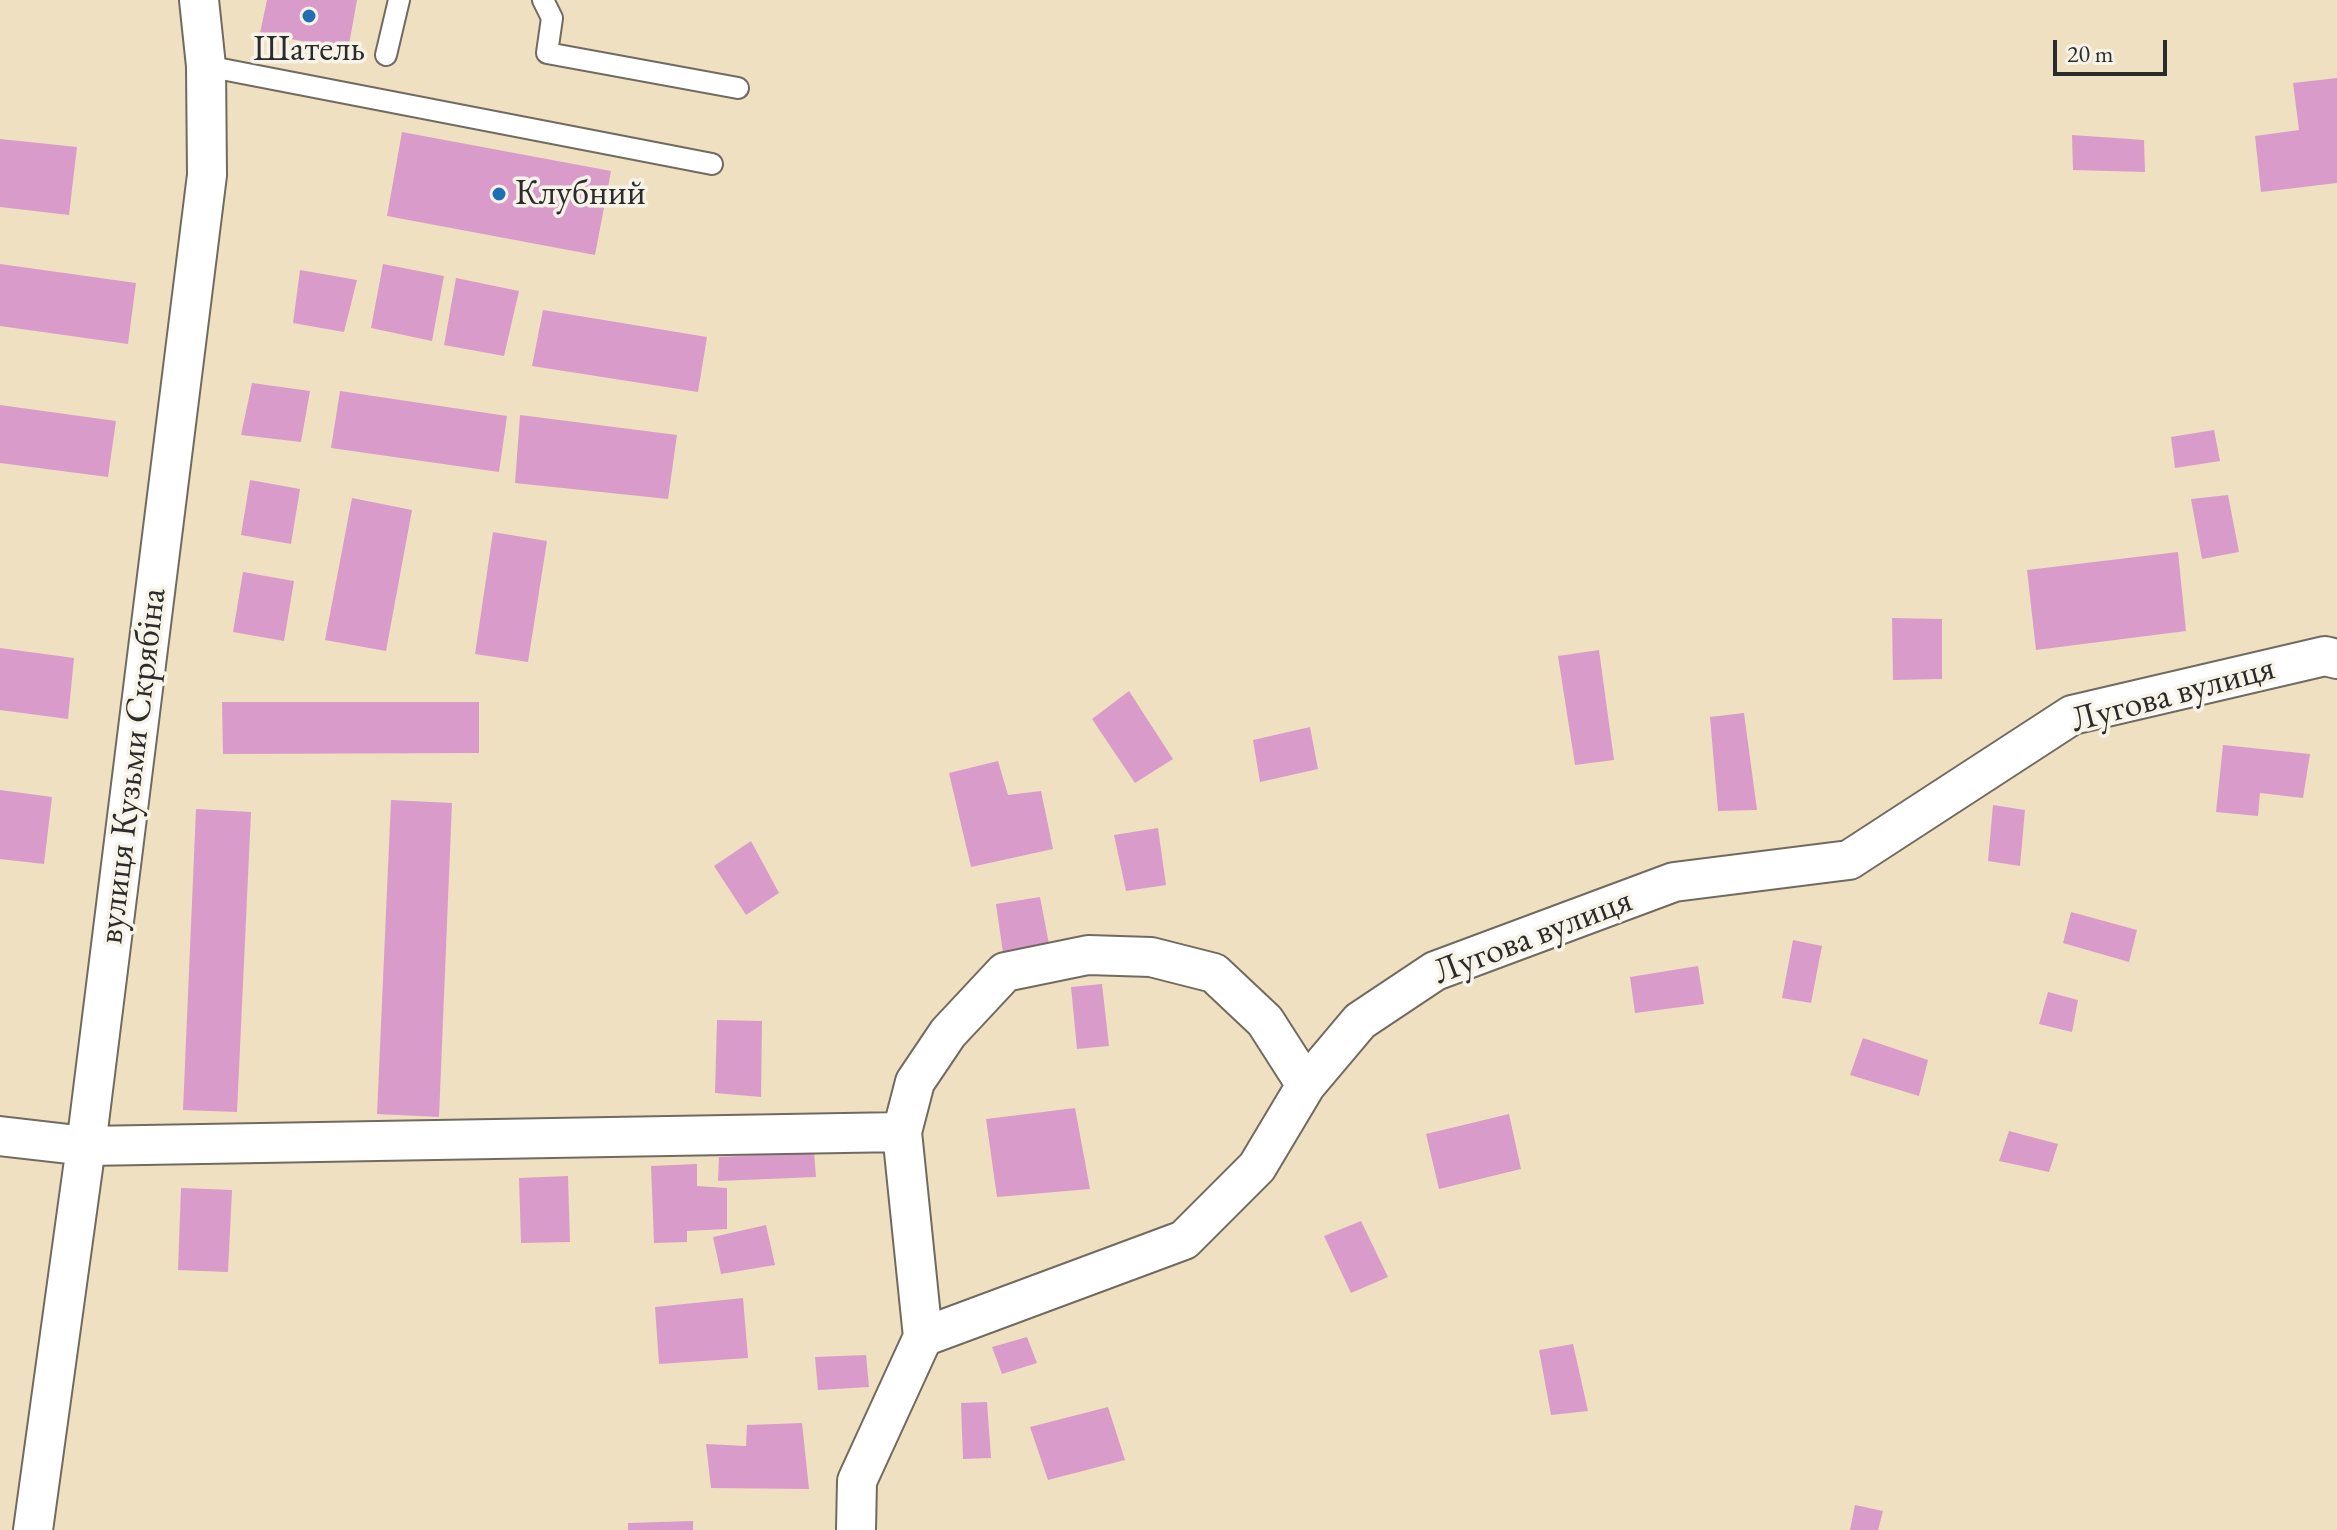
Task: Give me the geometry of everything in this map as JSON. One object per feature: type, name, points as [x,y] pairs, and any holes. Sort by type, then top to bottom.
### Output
[{"type":"street","name":"вулиця Кузьми Скрябіна","points":[[33,1530],[86,1146],[207,175],[206,66],[199,0]]},
{"type":"street","name":"Лугова вулиця","points":[[923,1337],[1184,1240],[1257,1167],[1306,1085],[1360,1021],[1435,971],[1674,882],[1849,860],[2072,715],[2333,654]]},
{"type":"street","points":[[856,1530],[857,1481],[923,1337],[902,1132],[915,1082],[948,1033],[1005,972],[1088,955],[1151,957],[1214,973],[1265,1021],[1306,1085]]},
{"type":"street","points":[[0,1136],[86,1146],[902,1132]]},
{"type":"lane","points":[[386,55],[399,0]]},
{"type":"lane","points":[[543,0],[552,18],[547,53],[738,88]]},
{"type":"lane","points":[[206,66],[712,164]]},
{"type":"building","name":"Шатель","points":[[267,0],[357,0],[348,50],[260,33]]},
{"type":"building","points":[[2337,78],[2337,183],[2261,192],[2255,136],[2299,130],[2293,83]]},
{"type":"building","name":"Клубний","points":[[402,132],[611,171],[595,255],[387,216]]},
{"type":"building","points":[[2072,135],[2144,140],[2145,172],[2073,170]]},
{"type":"building","points":[[0,139],[77,147],[69,215],[0,207]]},
{"type":"building","points":[[0,264],[136,283],[128,344],[0,326]]},
{"type":"building","points":[[383,264],[444,276],[432,341],[371,328]]},
{"type":"building","points":[[300,270],[357,280],[344,332],[293,323]]},
{"type":"building","points":[[456,278],[519,291],[504,356],[444,345]]},
{"type":"building","points":[[543,310],[707,337],[698,392],[532,366]]},
{"type":"building","points":[[252,383],[310,391],[301,442],[241,435]]},
{"type":"building","points":[[340,391],[507,416],[499,472],[331,448]]},
{"type":"building","points":[[0,405],[116,421],[108,477],[0,463]]},
{"type":"building","points":[[520,415],[677,435],[668,499],[515,483]]},
{"type":"building","points":[[2214,430],[2220,461],[2175,468],[2171,437]]},
{"type":"building","points":[[250,480],[300,489],[291,544],[241,535]]},
{"type":"building","points":[[2228,495],[2239,552],[2202,559],[2191,499]]},
{"type":"building","points":[[352,498],[412,510],[386,651],[325,640]]},
{"type":"building","points":[[493,532],[547,541],[528,662],[475,654]]},
{"type":"building","points":[[2178,552],[2186,631],[2036,650],[2027,570]]},
{"type":"building","points":[[243,572],[294,581],[284,641],[233,632]]},
{"type":"building","points":[[1892,618],[1942,619],[1942,679],[1893,680]]},
{"type":"building","points":[[0,648],[74,658],[68,719],[0,710]]},
{"type":"building","points":[[1599,650],[1614,760],[1575,765],[1558,656]]},
{"type":"building","points":[[1129,691],[1173,759],[1135,783],[1092,719]]},
{"type":"building","points":[[222,702],[479,702],[479,753],[223,754]]},
{"type":"building","points":[[1744,713],[1757,810],[1718,811],[1710,717]]},
{"type":"building","points":[[1310,727],[1318,769],[1260,782],[1253,740]]},
{"type":"building","points":[[2223,745],[2310,754],[2303,798],[2260,793],[2258,816],[2216,812]]},
{"type":"building","points":[[998,761],[1008,795],[1041,791],[1053,849],[971,867],[949,773]]},
{"type":"building","points":[[0,790],[52,797],[44,864],[0,859]]},
{"type":"building","points":[[391,800],[452,803],[439,1117],[377,1114]]},
{"type":"building","points":[[1993,805],[2025,810],[2020,866],[1988,861]]},
{"type":"building","points":[[196,809],[251,812],[237,1112],[183,1110]]},
{"type":"building","points":[[1158,828],[1166,885],[1126,891],[1114,835]]},
{"type":"building","points":[[751,841],[779,893],[746,915],[714,866]]},
{"type":"building","points":[[1040,897],[1049,944],[1003,953],[996,904]]},
{"type":"building","points":[[2071,912],[2137,930],[2129,962],[2063,943]]},
{"type":"building","points":[[1793,940],[1822,946],[1811,1003],[1782,998]]},
{"type":"building","points":[[1698,966],[1704,1004],[1635,1013],[1630,977]]},
{"type":"building","points":[[1102,984],[1109,1046],[1077,1049],[1071,987]]},
{"type":"building","points":[[2048,992],[2078,1000],[2072,1032],[2039,1024]]},
{"type":"building","points":[[717,1020],[762,1021],[761,1097],[715,1093]]},
{"type":"building","points":[[1863,1038],[1928,1060],[1919,1096],[1850,1075]]},
{"type":"building","points":[[1075,1108],[1090,1189],[997,1197],[986,1119]]},
{"type":"building","points":[[1509,1114],[1521,1169],[1439,1189],[1426,1134]]},
{"type":"building","points":[[2009,1131],[2058,1144],[2049,1172],[1999,1161]]},
{"type":"building","points":[[814,1152],[816,1177],[718,1181],[719,1157]]},
{"type":"building","points":[[697,1164],[697,1186],[727,1188],[727,1229],[687,1231],[687,1242],[654,1243],[651,1166]]},
{"type":"building","points":[[568,1176],[570,1242],[521,1243],[519,1178]]},
{"type":"building","points":[[181,1188],[232,1190],[228,1272],[178,1270]]},
{"type":"building","points":[[1361,1221],[1388,1277],[1351,1293],[1324,1236]]},
{"type":"building","points":[[766,1225],[775,1265],[721,1274],[713,1237]]},
{"type":"building","points":[[743,1298],[748,1358],[659,1364],[655,1307]]},
{"type":"building","points":[[1027,1337],[1037,1363],[1002,1374],[992,1347]]},
{"type":"building","points":[[1573,1344],[1588,1411],[1551,1415],[1539,1350]]},
{"type":"building","points":[[866,1355],[869,1387],[818,1390],[815,1357]]},
{"type":"building","points":[[987,1402],[991,1458],[963,1459],[961,1403]]},
{"type":"building","points":[[1108,1407],[1125,1460],[1048,1480],[1030,1427]]},
{"type":"building","points":[[802,1423],[809,1489],[711,1488],[706,1444],[746,1446],[747,1425]]},
{"type":"building","points":[[1855,1505],[1883,1511],[1878,1530],[1850,1530]]},
{"type":"building","points":[[693,1521],[693,1530],[628,1530],[628,1523]]},
{"type":"place","name":"Шатель","points":[[309,16]]},
{"type":"place","name":"Клубний","points":[[499,194]]}]
